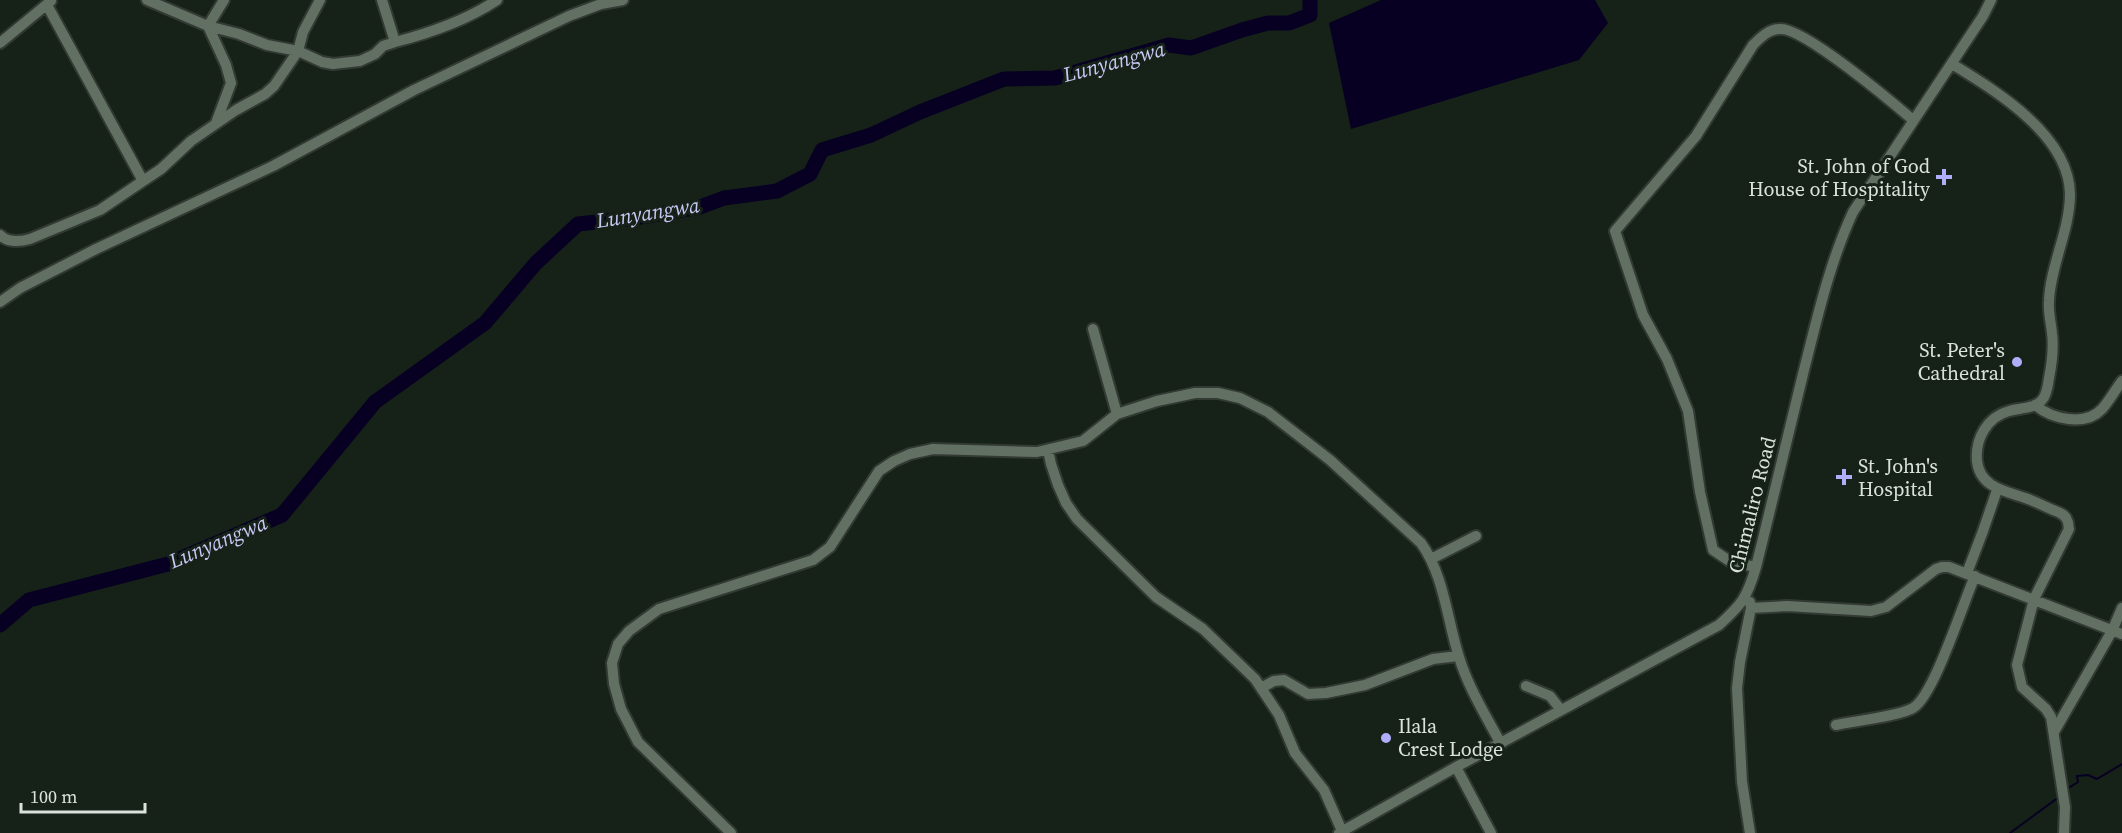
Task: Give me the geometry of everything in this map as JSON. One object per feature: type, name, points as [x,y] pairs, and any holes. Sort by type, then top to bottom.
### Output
[{"type":"street","points":[[147,0],[208,26],[281,49],[298,51],[322,62],[345,64],[369,58],[383,46],[453,22],[497,0]]},
{"type":"street","points":[[208,26],[224,0]]},
{"type":"street","points":[[0,235],[4,239],[21,242],[100,210],[161,169],[191,141],[216,123],[265,94],[274,86],[298,51],[303,32],[320,0]]},
{"type":"street","points":[[382,0],[395,42]]},
{"type":"street","points":[[589,0],[601,4]]},
{"type":"street","points":[[0,302],[20,288],[96,249],[273,165],[414,90],[569,16],[601,4],[623,0]]},
{"type":"street","name":"Chimaliro Road","points":[[1341,832],[1456,767],[1719,626],[1736,610],[1749,592],[1832,264],[1853,212],[1952,64],[1991,0]]},
{"type":"street","points":[[0,43],[50,2],[143,181]]},
{"type":"street","points":[[208,26],[226,65],[231,83],[216,123]]},
{"type":"street","points":[[1756,567],[1731,562],[1713,550],[1707,531],[1688,411],[1667,359],[1642,315],[1615,231],[1696,136],[1753,45],[1764,34],[1773,30],[1782,28],[1791,30],[1811,40],[1913,120]]},
{"type":"street","points":[[1952,64],[1994,91],[2036,126],[2061,161],[2070,195],[2062,246],[2052,281],[2049,302],[2053,358],[2044,399],[2035,405],[2006,411],[1993,418],[1979,442],[1977,460],[1981,474],[1997,490],[2030,499],[2067,519],[2069,529],[2034,599],[2018,658],[2017,673],[2026,692],[2049,713],[2066,807],[2063,822],[2064,833]]},
{"type":"street","points":[[1093,329],[1117,414]]},
{"type":"street","points":[[2035,405],[2057,417],[2071,419],[2090,417],[2102,410],[2122,381]]},
{"type":"street","points":[[731,833],[638,741],[621,710],[614,684],[612,663],[618,644],[629,631],[659,609],[813,560],[830,547],[879,471],[910,454],[933,449],[1037,452],[1048,450],[1083,441],[1117,414],[1158,401],[1196,393],[1218,393],[1240,398],[1268,412],[1330,460],[1421,543],[1431,559],[1439,582],[1458,656],[1473,693],[1501,744]]},
{"type":"street","points":[[1048,450],[1058,485],[1077,519],[1156,597],[1203,629],[1251,675],[1261,688],[1279,716],[1294,753],[1324,790],[1341,832]]},
{"type":"street","points":[[1836,725],[1905,711],[1919,703],[1932,684],[1971,574],[1997,490]]},
{"type":"street","points":[[1431,559],[1476,536]]},
{"type":"street","points":[[1752,608],[1788,606],[1871,611],[1886,607],[1931,572],[1942,567],[1971,574],[2117,632]]},
{"type":"street","points":[[1749,592],[1752,608],[1740,662],[1737,688],[1742,782],[1750,833]]},
{"type":"street","points":[[2054,732],[2117,632],[2122,608]]},
{"type":"street","points":[[1261,688],[1274,681],[1284,680],[1308,694],[1326,693],[1365,685],[1433,659],[1458,656]]},
{"type":"street","points":[[1526,686],[1550,696],[1561,710]]},
{"type":"street","points":[[1456,767],[1491,833]]},
{"type":"shaded area","points":[[1381,0],[1595,0],[1608,23],[1579,60],[1351,129],[1329,23]]},
{"type":"waterway","name":"Lunyangwa","points":[[0,625],[29,600],[168,564],[282,515],[375,402],[485,323],[536,263],[578,224],[634,218],[700,207],[724,198],[777,191],[810,174],[822,150],[871,135],[920,112],[1004,79],[1055,78],[1169,45],[1191,48],[1268,23],[1289,23],[1310,15],[1310,0]]},
{"type":"waterway","points":[[2067,789],[2078,782],[2077,776],[2088,775],[2097,779],[2122,764]]},
{"type":"waterway","points":[[2010,833],[2059,797]]},
{"type":"place","name":"St. John of God House of Hospitality","points":[[1944,177]]},
{"type":"place","name":"St. Peter's Cathedral","points":[[2017,362]]},
{"type":"place","name":"St. John's Hospital","points":[[1844,477]]},
{"type":"place","name":"Ilala Crest Lodge","points":[[1386,738]]}]
